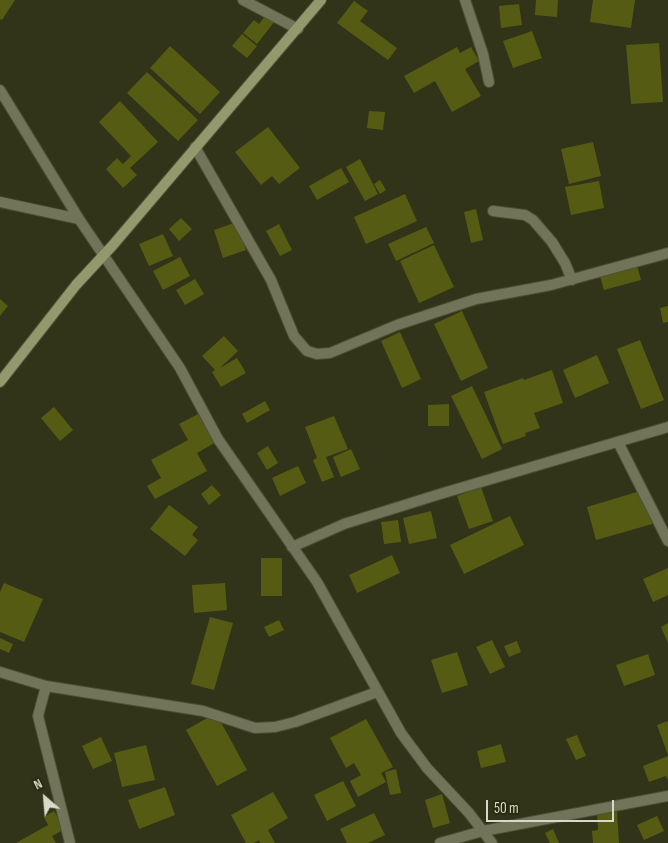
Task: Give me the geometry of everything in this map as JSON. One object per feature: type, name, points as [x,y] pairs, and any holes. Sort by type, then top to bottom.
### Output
[{"type":"main road","points":[[0,382],[76,285],[321,0]]},
{"type":"street","points":[[243,0],[298,29]]},
{"type":"street","points":[[466,0],[483,54],[489,82]]},
{"type":"street","points":[[0,90],[79,218],[180,368],[218,439],[317,582],[401,732],[427,768],[470,813],[492,843]]},
{"type":"street","points":[[195,147],[271,280],[294,336],[307,351],[317,354],[330,354],[397,325],[476,299],[572,280],[668,253]]},
{"type":"street","points":[[0,202],[79,218]]},
{"type":"street","points":[[493,211],[524,215],[533,220],[552,242],[565,263],[572,280]]},
{"type":"street","points":[[292,546],[344,524],[668,427]]},
{"type":"street","points":[[618,442],[668,541]]},
{"type":"street","points":[[0,672],[46,686],[203,711],[256,728],[275,727],[295,722],[377,692]]},
{"type":"street","points":[[46,686],[38,716],[70,843]]},
{"type":"street","points":[[440,843],[483,831],[668,796]]},
{"type":"building","points":[[0,0],[15,0],[2,20],[0,19]]},
{"type":"building","points":[[536,0],[558,0],[557,17],[535,15]]},
{"type":"building","points":[[593,0],[635,0],[631,28],[590,22]]},
{"type":"building","points":[[354,1],[368,11],[360,21],[397,48],[388,60],[337,23]]},
{"type":"building","points":[[519,4],[522,25],[501,28],[499,6]]},
{"type":"building","points":[[266,15],[275,21],[257,44],[243,33],[254,20],[259,24]]},
{"type":"building","points":[[532,31],[542,58],[513,68],[503,41]]},
{"type":"building","points":[[242,34],[257,46],[247,58],[232,46]]},
{"type":"building","points":[[659,43],[663,102],[631,104],[626,45]]},
{"type":"building","points":[[170,46],[220,92],[200,114],[150,68]]},
{"type":"building","points":[[457,47],[460,53],[471,47],[479,61],[465,69],[481,96],[452,112],[435,81],[414,93],[404,76]]},
{"type":"building","points":[[147,72],[198,120],[178,141],[127,93]]},
{"type":"building","points":[[120,101],[158,142],[130,168],[137,175],[123,188],[106,169],[117,158],[123,164],[131,156],[99,122]]},
{"type":"building","points":[[369,111],[385,112],[383,130],[367,128]]},
{"type":"building","points":[[268,127],[300,168],[279,184],[272,176],[261,185],[235,152]]},
{"type":"building","points":[[593,142],[601,176],[569,184],[561,149]]},
{"type":"building","points":[[360,159],[378,194],[365,201],[346,167]]},
{"type":"building","points":[[341,168],[349,182],[317,200],[309,186]]},
{"type":"building","points":[[380,180],[386,190],[380,194],[374,184]]},
{"type":"building","points":[[599,181],[604,208],[571,215],[565,187]]},
{"type":"building","points":[[405,194],[417,221],[366,244],[354,217]]},
{"type":"building","points":[[476,209],[483,240],[471,243],[464,212]]},
{"type":"building","points":[[181,218],[192,229],[179,241],[169,229]]},
{"type":"building","points":[[237,222],[246,250],[223,258],[214,230]]},
{"type":"building","points":[[279,224],[292,250],[280,256],[266,231]]},
{"type":"building","points":[[426,227],[434,243],[396,261],[388,244]]},
{"type":"building","points":[[163,234],[173,256],[149,266],[139,244]]},
{"type":"building","points":[[434,245],[454,287],[419,303],[400,261]]},
{"type":"building","points":[[180,257],[190,276],[163,290],[153,271]]},
{"type":"building","points":[[637,265],[641,280],[604,290],[600,276]]},
{"type":"building","points":[[195,279],[204,294],[185,305],[176,290]]},
{"type":"building","points":[[0,299],[8,306],[0,316]]},
{"type":"building","points":[[668,306],[668,322],[663,323],[660,308]]},
{"type":"building","points":[[462,311],[488,368],[461,381],[434,324]]},
{"type":"building","points":[[400,332],[421,379],[402,388],[381,341]]},
{"type":"building","points":[[224,336],[238,351],[220,368],[237,358],[246,373],[221,387],[212,372],[215,370],[202,356]]},
{"type":"building","points":[[640,340],[664,400],[641,409],[617,349]]},
{"type":"building","points":[[597,355],[609,383],[575,398],[563,370]]},
{"type":"building","points":[[552,370],[563,403],[534,413],[540,428],[525,433],[526,436],[503,444],[484,392]]},
{"type":"building","points":[[472,386],[502,449],[482,459],[451,396]]},
{"type":"building","points":[[265,401],[270,410],[247,423],[242,414]]},
{"type":"building","points":[[449,404],[449,426],[428,426],[428,405]]},
{"type":"building","points":[[54,407],[73,430],[60,441],[41,418]]},
{"type":"building","points":[[200,413],[216,442],[197,453],[207,471],[155,499],[147,486],[161,478],[151,460],[188,440],[179,424]]},
{"type":"building","points":[[334,416],[348,449],[326,457],[334,477],[322,482],[313,460],[317,458],[305,427]]},
{"type":"building","points":[[268,446],[278,463],[267,470],[257,453]]},
{"type":"building","points":[[351,449],[360,469],[341,477],[333,457]]},
{"type":"building","points":[[298,466],[306,483],[280,496],[272,478]]},
{"type":"building","points":[[212,485],[221,495],[209,505],[201,494]]},
{"type":"building","points":[[481,487],[493,521],[469,529],[457,496]]},
{"type":"building","points":[[647,489],[656,523],[596,540],[587,507]]},
{"type":"building","points":[[169,505],[198,527],[192,535],[198,540],[185,556],[150,529]]},
{"type":"building","points":[[431,511],[437,538],[409,544],[403,518]]},
{"type":"building","points":[[510,516],[524,545],[464,574],[450,545]]},
{"type":"building","points":[[398,520],[401,542],[384,544],[381,522]]},
{"type":"building","points":[[392,555],[400,573],[357,593],[349,575]]},
{"type":"building","points":[[261,558],[282,558],[282,596],[261,596]]},
{"type":"building","points":[[668,568],[668,595],[653,602],[643,579]]},
{"type":"building","points":[[4,583],[43,599],[24,642],[0,632],[0,592]]},
{"type":"building","points":[[225,583],[227,610],[194,613],[192,585]]},
{"type":"building","points":[[210,617],[233,623],[214,690],[191,684]]},
{"type":"building","points":[[279,620],[284,630],[269,637],[264,627]]},
{"type":"building","points":[[668,623],[668,643],[661,627]]},
{"type":"building","points":[[0,638],[13,644],[9,653],[0,649]]},
{"type":"building","points":[[492,640],[505,667],[490,674],[476,647]]},
{"type":"building","points":[[517,641],[521,652],[509,657],[504,646]]},
{"type":"building","points":[[457,652],[468,685],[442,693],[431,660]]},
{"type":"building","points":[[648,654],[655,675],[624,686],[616,665]]},
{"type":"building","points":[[216,713],[247,770],[217,786],[186,730]]},
{"type":"building","points":[[366,719],[393,767],[381,773],[386,782],[358,797],[350,781],[361,775],[354,763],[346,768],[330,738]]},
{"type":"building","points":[[668,721],[668,755],[657,725]]},
{"type":"building","points":[[577,735],[586,756],[576,760],[566,739]]},
{"type":"building","points":[[101,737],[112,761],[93,769],[82,746]]},
{"type":"building","points":[[501,744],[506,762],[481,768],[477,751]]},
{"type":"building","points":[[146,745],[155,780],[122,787],[114,753]]},
{"type":"building","points":[[668,756],[668,780],[666,776],[649,782],[643,766]]},
{"type":"building","points":[[396,769],[401,793],[390,795],[385,772]]},
{"type":"building","points":[[343,781],[356,806],[327,821],[314,795]]},
{"type":"building","points":[[165,787],[175,815],[139,829],[128,800]]},
{"type":"building","points":[[273,792],[288,818],[268,830],[275,843],[260,843],[259,840],[254,843],[246,843],[231,815]]},
{"type":"building","points":[[442,794],[450,823],[433,828],[425,800]]},
{"type":"building","points":[[54,811],[65,829],[52,836],[56,843],[16,843],[48,825],[44,817]]},
{"type":"building","points":[[617,811],[619,843],[593,843],[592,831],[598,830],[597,813]]},
{"type":"building","points":[[374,813],[385,835],[368,843],[347,843],[340,829]]},
{"type":"building","points":[[657,816],[664,831],[644,840],[637,825]]},
{"type":"building","points":[[553,829],[559,843],[550,843],[545,833]]}]
